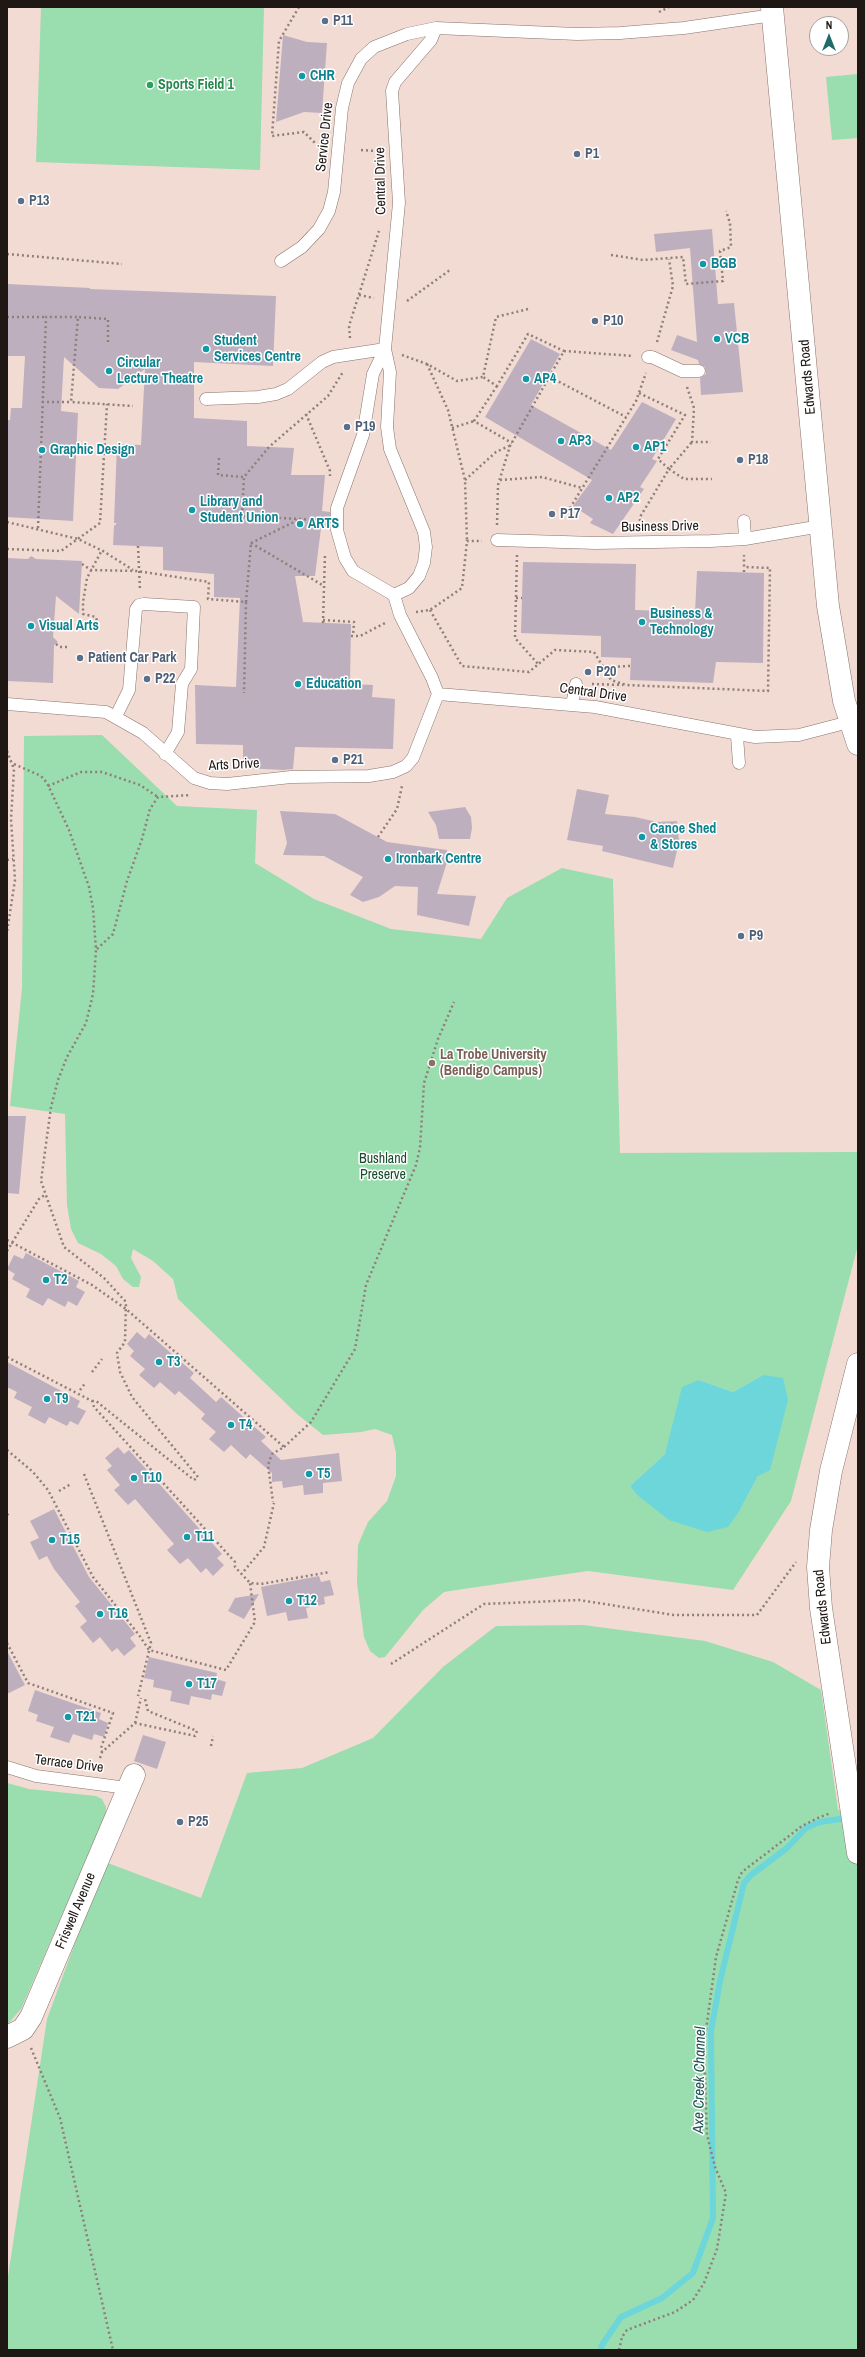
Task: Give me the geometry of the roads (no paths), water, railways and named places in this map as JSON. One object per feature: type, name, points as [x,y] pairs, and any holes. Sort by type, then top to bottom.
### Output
[{"type":"street","name":"Edwards Road","points":[[772,11],[832,642],[849,722],[858,744]]},
{"type":"street","name":"Edwards Road","points":[[858,1364],[832,1471],[821,1530],[818,1567],[821,1608],[850,1747],[852,1810],[858,1853]]},
{"type":"street","name":"Friswell Avenue","points":[[15,2033],[38,2003],[130,1781]]},
{"type":"lane","name":"Service Drive","points":[[281,261],[302,247],[319,229],[329,211],[334,192],[345,96],[353,71],[361,59],[374,47],[389,40],[436,28],[577,34],[620,33],[677,29],[772,11]]},
{"type":"lane","name":"Central Drive","points":[[385,349],[373,374],[363,436],[337,508],[336,520],[345,558],[353,570],[366,580],[394,596],[410,588],[419,576],[424,563],[426,546],[424,532],[390,449],[387,427],[390,372],[385,349],[399,203],[392,91],[395,82],[431,40],[436,28]]},
{"type":"lane","points":[[206,399],[253,398],[276,394],[288,389],[322,362],[349,353],[385,349]]},
{"type":"lane","points":[[650,357],[682,371],[699,371]]},
{"type":"lane","points":[[744,521],[745,539]]},
{"type":"lane","name":"Business Drive","points":[[497,540],[640,542],[745,539],[821,526]]},
{"type":"lane","points":[[394,596],[400,615],[432,678],[438,694]]},
{"type":"lane","points":[[116,716],[129,690],[136,609],[139,605],[144,604],[194,607],[191,669],[182,684],[178,732],[165,754]]},
{"type":"lane","points":[[572,704],[576,684]]},
{"type":"lane","name":"Central Drive","points":[[438,694],[572,704],[660,719],[737,736],[770,737],[799,735],[849,722]]},
{"type":"lane","name":"Arts Drive","points":[[7,704],[98,710],[116,716],[142,733],[182,769],[201,781],[227,784],[290,777],[369,776],[394,772],[406,766],[419,748],[438,694]]},
{"type":"lane","points":[[737,736],[739,763]]},
{"type":"lane","name":"Terrace Drive","points":[[7,1767],[36,1776],[130,1781]]},
{"type":"water","points":[[763,1375],[783,1378],[788,1400],[770,1470],[758,1476],[740,1510],[728,1527],[707,1532],[669,1520],[636,1494],[630,1486],[665,1454],[682,1387],[699,1380],[733,1392]]},
{"type":"waterway","name":"Axe Creek Channel","points":[[601,2350],[602,2345],[621,2317],[662,2298],[693,2273],[713,2218],[711,2031],[720,1981],[744,1883],[751,1875],[787,1848],[806,1828],[820,1822],[840,1819]]},
{"type":"place","name":"P11","points":[[325,21]]},
{"type":"place","name":"CHR","points":[[302,76]]},
{"type":"place","name":"Sports Field 1","points":[[150,85]]},
{"type":"place","name":"P1","points":[[577,154]]},
{"type":"place","name":"P13","points":[[21,201]]},
{"type":"place","name":"BGB","points":[[703,264]]},
{"type":"place","name":"P10","points":[[595,321]]},
{"type":"place","name":"VCB","points":[[717,339]]},
{"type":"place","name":"Student Services Centre","points":[[206,349]]},
{"type":"place","name":"Circular Lecture Theatre","points":[[109,371]]},
{"type":"place","name":"AP4","points":[[526,379]]},
{"type":"place","name":"P19","points":[[347,427]]},
{"type":"place","name":"AP3","points":[[561,441]]},
{"type":"place","name":"AP1","points":[[636,447]]},
{"type":"place","name":"Graphic Design","points":[[42,450]]},
{"type":"place","name":"P18","points":[[740,460]]},
{"type":"place","name":"AP2","points":[[609,498]]},
{"type":"place","name":"Library and Student Union","points":[[192,510]]},
{"type":"place","name":"P17","points":[[552,514]]},
{"type":"place","name":"ARTS","points":[[300,524]]},
{"type":"place","name":"Business & Technology","points":[[642,622]]},
{"type":"place","name":"Visual Arts","points":[[31,626]]},
{"type":"place","name":"Patient Car Park","points":[[80,658]]},
{"type":"place","name":"P20","points":[[588,672]]},
{"type":"place","name":"P22","points":[[147,679]]},
{"type":"place","name":"Education","points":[[298,684]]},
{"type":"place","name":"P21","points":[[335,760]]},
{"type":"place","name":"Canoe Shed & Stores","points":[[642,837]]},
{"type":"place","name":"Ironbark Centre","points":[[388,859]]},
{"type":"place","name":"P9","points":[[741,936]]},
{"type":"place","name":"La Trobe University (Bendigo Campus)","points":[[432,1063]]},
{"type":"place","name":"T2","points":[[46,1280]]},
{"type":"place","name":"T3","points":[[159,1362]]},
{"type":"place","name":"T9","points":[[47,1399]]},
{"type":"place","name":"T4","points":[[231,1425]]},
{"type":"place","name":"T5","points":[[309,1474]]},
{"type":"place","name":"T10","points":[[134,1478]]},
{"type":"place","name":"T11","points":[[187,1537]]},
{"type":"place","name":"T15","points":[[52,1540]]},
{"type":"place","name":"T12","points":[[289,1601]]},
{"type":"place","name":"T16","points":[[100,1614]]},
{"type":"place","name":"T17","points":[[189,1684]]},
{"type":"place","name":"T21","points":[[68,1717]]},
{"type":"place","name":"P25","points":[[180,1822]]},
{"type":"park label","name":"Bushland Preserve","points":[[383,1168]]}]
